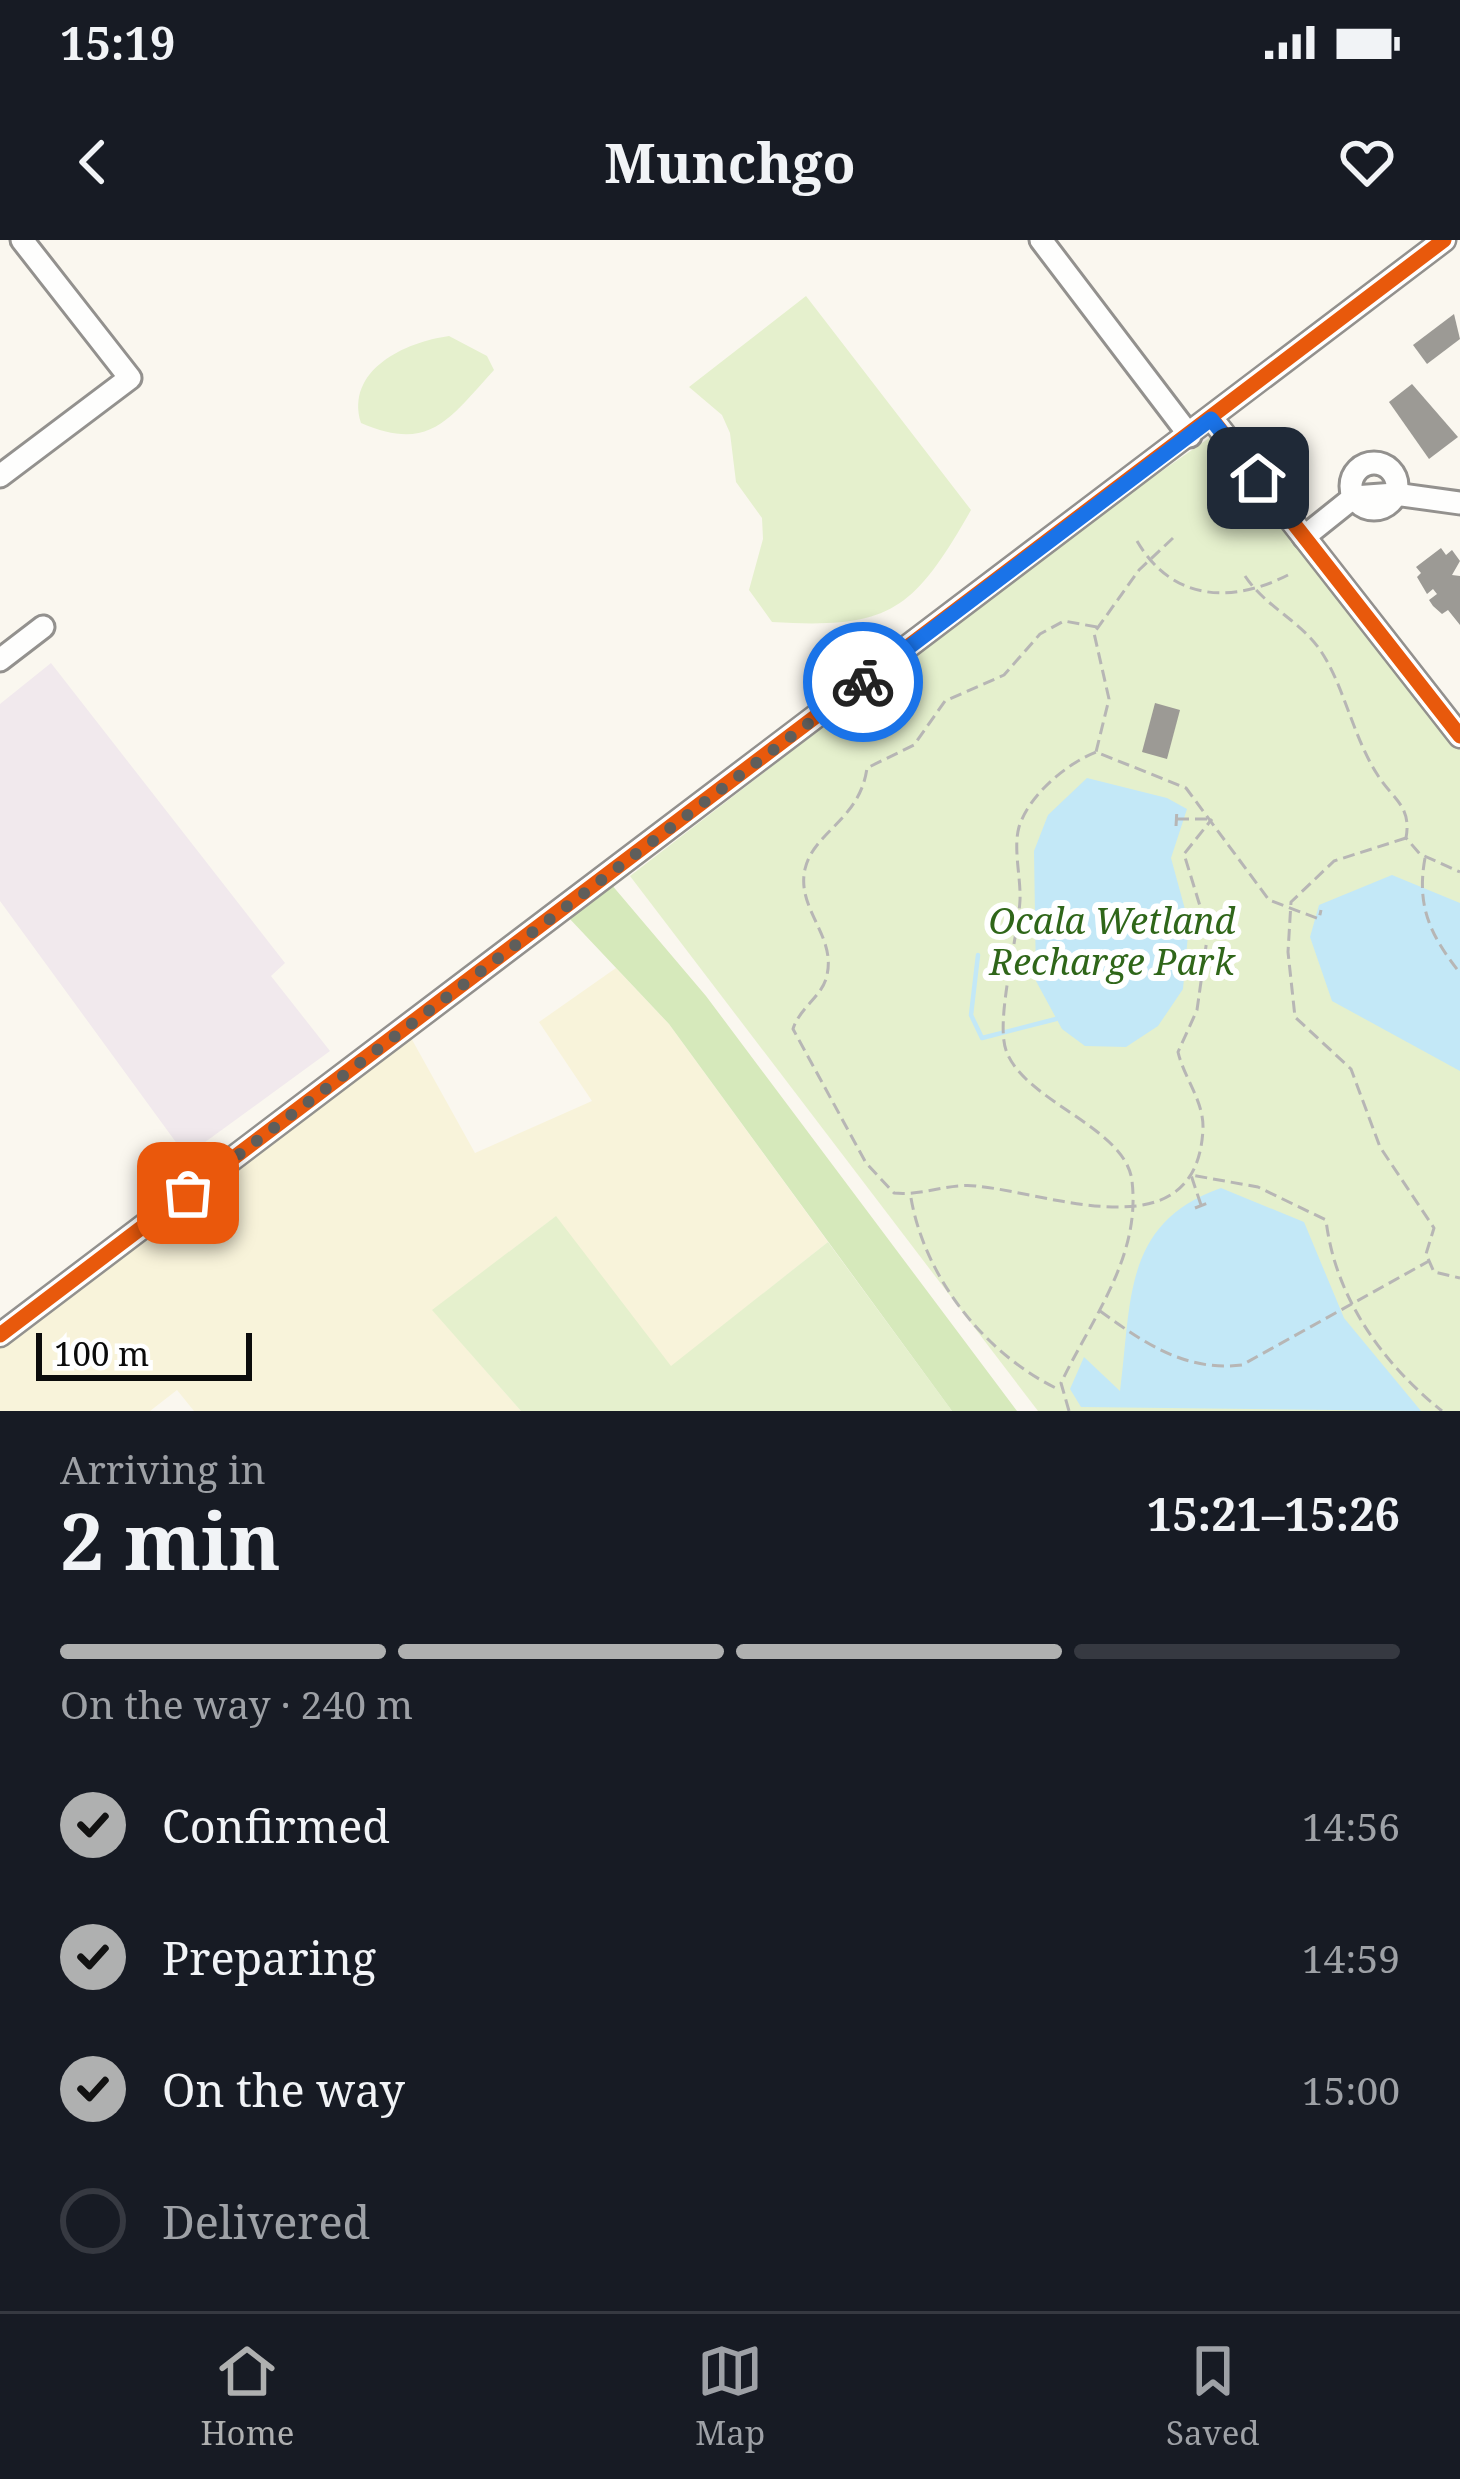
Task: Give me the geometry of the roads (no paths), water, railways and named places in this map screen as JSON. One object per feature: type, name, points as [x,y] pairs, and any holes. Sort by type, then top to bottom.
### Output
[{"type":"street","points":[[0,476],[130,378],[22,240]]},
{"type":"street","points":[[1041,240],[1190,436]]},
{"type":"street","points":[[0,1335],[1444,240]]},
{"type":"street","points":[[1211,419],[1460,736]]},
{"type":"street","points":[[1354,497],[1355,471],[1366,462],[1390,467],[1395,494]]},
{"type":"street","points":[[1304,537],[1354,497],[1395,494],[1458,505]]},
{"type":"street","points":[[0,660],[43,627]]},
{"type":"water","points":[[1087,778],[1167,798],[1187,809],[1171,858],[1189,924],[1183,989],[1158,1026],[1126,1047],[1085,1046],[1062,1029],[1036,981],[1034,851],[1048,815]]},
{"type":"water","points":[[1392,875],[1460,903],[1460,1071],[1332,1001],[1310,937],[1319,905]]},
{"type":"water","points":[[1221,1188],[1304,1222],[1344,1318],[1421,1411],[1081,1407],[1070,1389],[1084,1357],[1120,1391],[1131,1296],[1149,1244],[1165,1222],[1189,1203]]},
{"type":"waterway","points":[[978,955],[971,1015],[982,1038],[1056,1019]]},
{"type":"park label","name":"Ocala Wetland Recharge Park","points":[[1112,940]]}]
